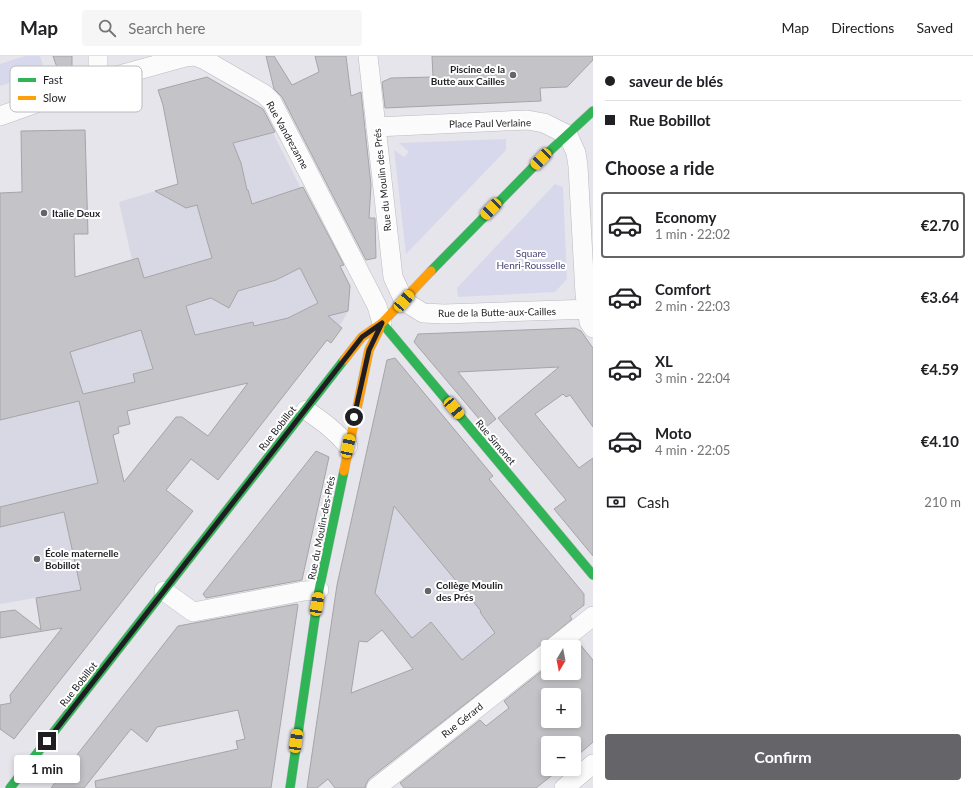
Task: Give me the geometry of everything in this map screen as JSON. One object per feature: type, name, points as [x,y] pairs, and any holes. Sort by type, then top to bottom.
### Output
[{"type":"street","name":"Rue Vandrezanne","points":[[142,69],[185,57],[195,56],[205,60],[264,94],[272,102],[374,300],[382,323]]},
{"type":"street","name":"Rue du Moulin des Prés","points":[[368,56],[393,277],[404,301]]},
{"type":"street","name":"Rue Bobillot","points":[[10,788],[362,337],[382,323],[541,159],[593,111]]},
{"type":"street","name":"Rue Vandrezanne","points":[[0,116],[12,112]]},
{"type":"street","name":"Place Paul Verlaine","points":[[376,127],[527,120],[544,123],[568,135]]},
{"type":"street","points":[[568,135],[576,153],[578,166],[590,309],[589,322],[593,328]]},
{"type":"street","name":"Rue de la Butte-aux-Cailles","points":[[404,301],[423,313],[444,314],[590,309]]},
{"type":"street","name":"Rue du Moulin-des-Prés","points":[[290,788],[319,590],[369,350],[382,323]]},
{"type":"street","name":"Rue Simonet","points":[[382,323],[593,575]]},
{"type":"street","points":[[306,410],[330,426],[341,436],[348,446]]},
{"type":"street","points":[[164,591],[192,612],[304,590],[319,590]]},
{"type":"street","points":[[563,640],[593,616]]},
{"type":"street","name":"Rue Gérard","points":[[376,788],[541,658]]},
{"type":"street","points":[[564,788],[593,764]]},
{"type":"shaded area","points":[[207,77],[260,107],[350,286],[294,315],[296,323],[348,311],[341,324],[172,373],[103,389],[127,497],[82,590],[0,604],[0,300],[132,260],[119,202],[179,184],[165,110],[158,90]]},
{"type":"shaded area","name":"Collège Moulin des Prés","points":[[361,479],[419,492],[541,643],[465,704],[377,596],[337,587]]},
{"type":"green space","points":[[25,56],[40,56],[43,66],[10,66],[10,83],[0,86],[0,64]]},
{"type":"green space","points":[[506,139],[506,150],[406,254],[394,150],[404,157],[409,152],[399,143]]},
{"type":"green space","name":"Square Henri-Rousselle","points":[[555,184],[563,187],[567,279],[555,292],[458,297],[457,288]]},
{"type":"building","points":[[53,56],[72,56],[72,66],[56,66]]},
{"type":"building","points":[[266,56],[274,56],[292,85],[319,72],[315,56],[346,56],[351,96],[361,92],[371,185],[369,218],[375,218],[376,258],[366,260],[282,97],[274,89]]},
{"type":"building","name":"Piscine de la Butte aux Cailles","points":[[432,56],[593,56],[593,60],[567,87],[540,88],[541,101],[385,108],[382,82],[391,78],[433,77]]},
{"type":"building","points":[[207,77],[263,109],[275,132],[233,143],[241,163],[247,190],[252,204],[303,187],[344,265],[340,266],[350,286],[348,311],[328,316],[342,328],[331,343],[327,340],[218,480],[191,459],[166,490],[193,511],[14,739],[0,729],[0,705],[11,703],[10,695],[62,628],[0,638],[0,612],[15,610],[41,630],[36,598],[81,590],[64,512],[0,527],[0,507],[98,483],[79,401],[0,420],[0,193],[22,192],[21,131],[85,130],[88,234],[74,234],[75,277],[138,258],[144,278],[212,258],[197,205],[186,208],[155,191],[178,184],[163,105],[158,90]],"holes":[[[300,268],[318,303],[288,318],[254,326],[253,322],[195,335],[186,306],[211,298],[229,308],[238,291],[276,280]],[[141,330],[153,369],[133,374],[135,382],[83,394],[70,352]],[[248,383],[208,436],[182,417],[176,417],[124,482],[113,435],[119,433],[118,427],[130,424],[127,411]]]},
{"type":"building","points":[[575,328],[581,331],[593,348],[593,427],[570,395],[566,397],[563,394],[535,414],[579,468],[593,458],[593,556],[554,509],[566,500],[498,418],[559,367],[458,372],[496,419],[486,427],[414,342],[418,334]]},
{"type":"building","points":[[395,358],[493,476],[489,479],[584,594],[584,605],[570,616],[572,619],[547,640],[541,640],[541,645],[369,779],[365,788],[335,788],[328,779],[317,788],[307,788],[337,585],[387,360]],"holes":[[[394,506],[481,611],[480,612],[495,633],[462,660],[431,622],[412,638],[375,593]],[[382,630],[413,669],[351,693],[359,641],[367,642]]]},
{"type":"building","points":[[316,451],[329,457],[302,580],[206,598],[203,594]]},
{"type":"building","points":[[297,604],[271,788],[96,788],[95,781],[238,749],[236,741],[245,739],[238,710],[157,727],[147,742],[131,729],[84,788],[51,788],[178,626]]},
{"type":"building","points":[[581,646],[593,660],[593,742],[581,752],[581,736],[541,736],[541,776],[551,776],[536,788],[404,788],[400,783],[480,720],[486,726],[509,708],[504,701],[541,672],[541,680],[581,680]]},
{"type":"traffic: fast","points":[[431,271],[541,159],[593,111]]},
{"type":"traffic: fast","points":[[382,323],[593,575]]},
{"type":"traffic: fast","points":[[10,788],[344,360]]},
{"type":"traffic: fast","points":[[290,788],[319,590],[344,471]]},
{"type":"traffic: slow","points":[[344,360],[362,337],[382,323],[431,271]]},
{"type":"traffic: slow","points":[[344,471],[369,350],[380,328]]},
{"type":"place","name":"Piscine de la Butte aux Cailles","points":[[513,75]]},
{"type":"place","name":"Italie Deux","points":[[44,213]]},
{"type":"place","name":"École maternelle Bobillot","points":[[37,559]]},
{"type":"place","name":"Collège Moulin des Prés","points":[[428,591]]},
{"type":"route","points":[[47,741],[362,337],[382,323],[369,350],[354,417]]}]
